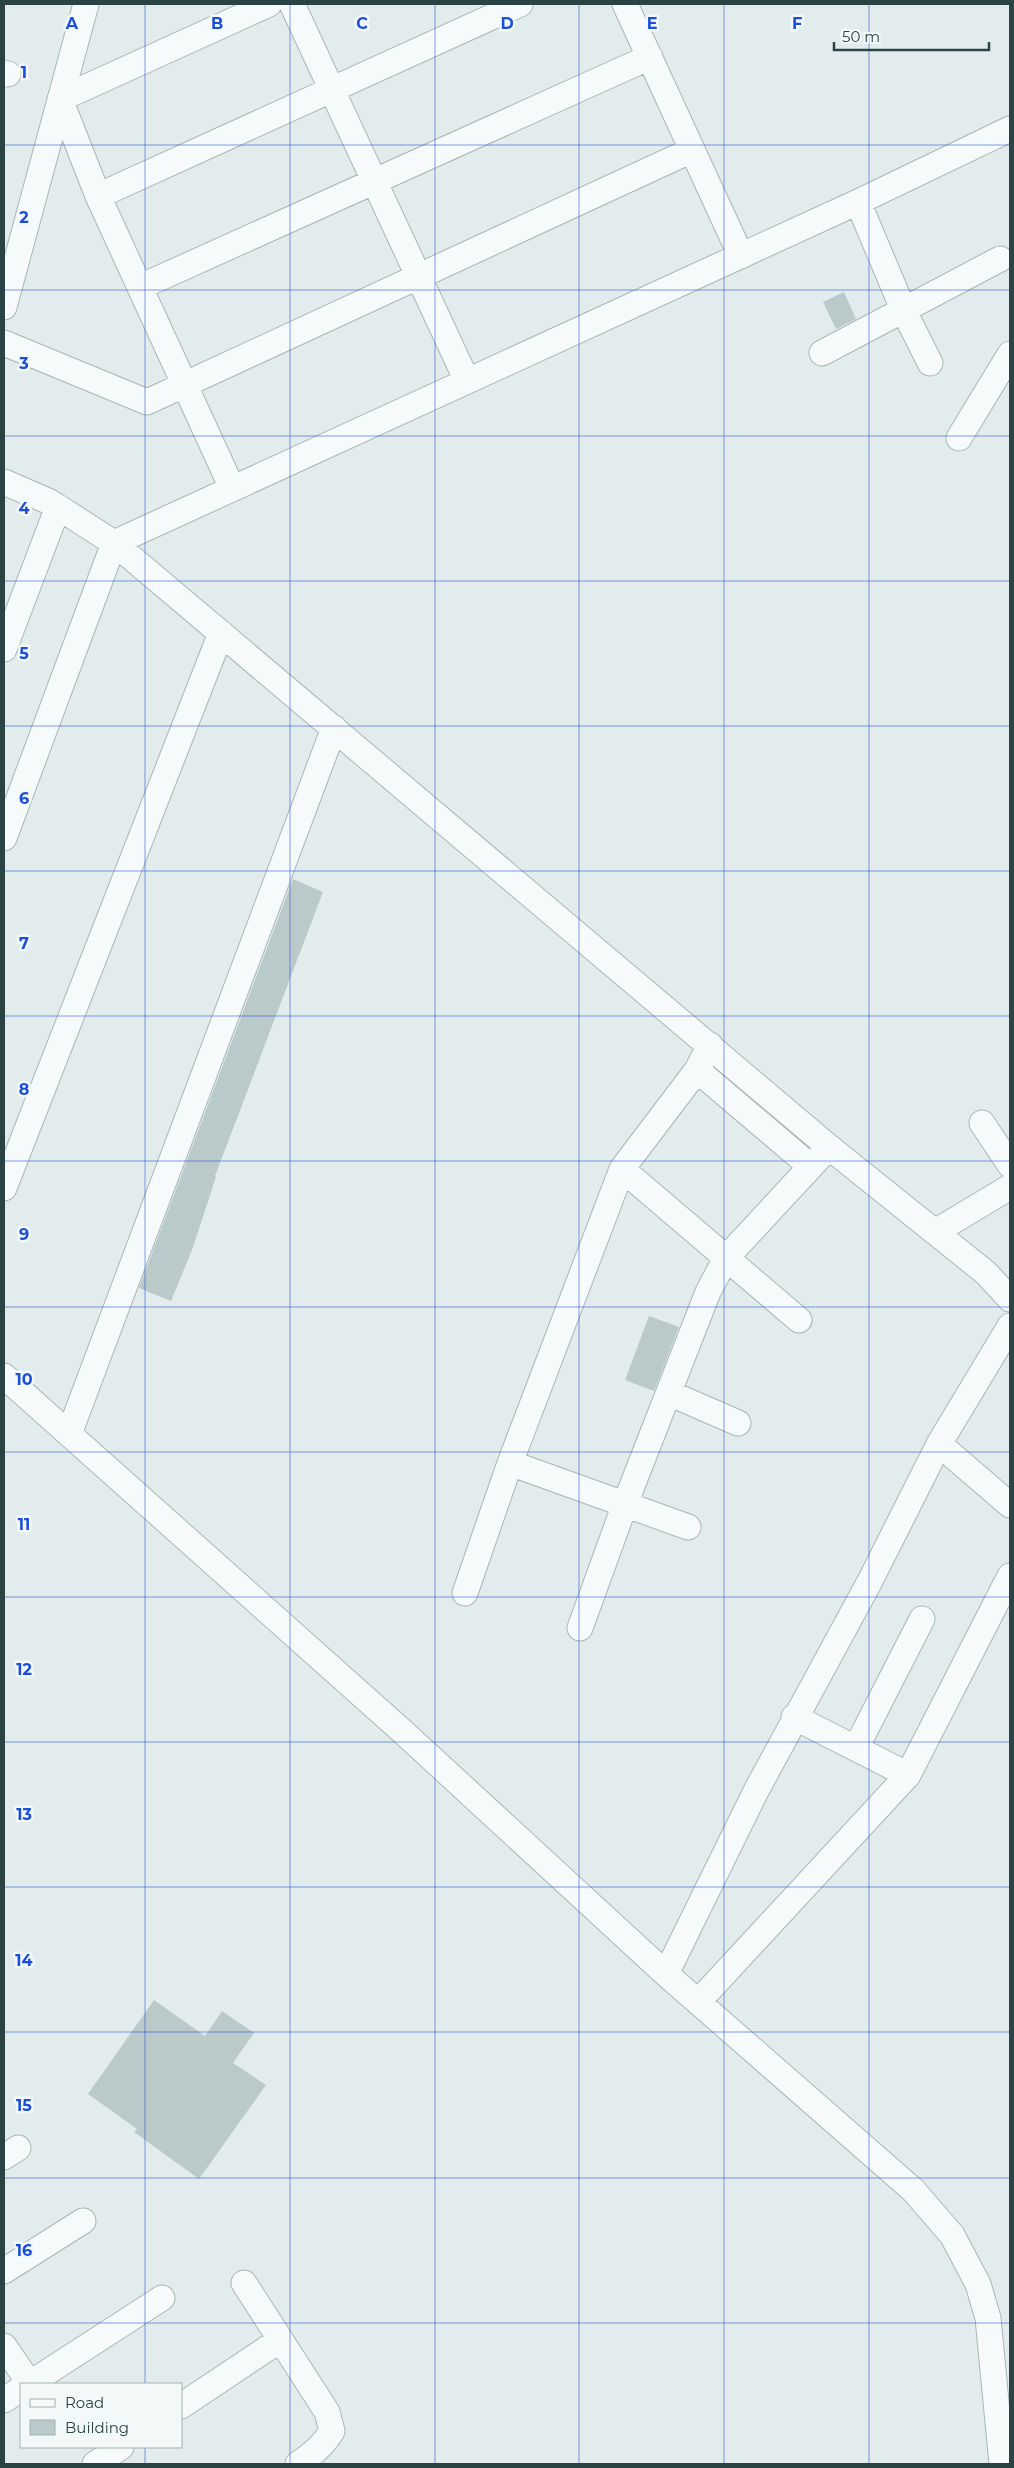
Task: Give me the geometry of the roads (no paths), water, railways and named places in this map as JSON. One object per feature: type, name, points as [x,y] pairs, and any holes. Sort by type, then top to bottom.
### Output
[{"type":"street","points":[[4,307],[86,4]]},
{"type":"street","points":[[60,99],[270,4]]},
{"type":"street","points":[[292,4],[467,381]]},
{"type":"street","points":[[98,196],[520,4]]},
{"type":"street","points":[[625,4],[741,256]]},
{"type":"street","points":[[140,287],[650,58]]},
{"type":"street","points":[[60,99],[98,196],[232,488]]},
{"type":"street","points":[[4,838],[114,543],[858,202],[1010,129]]},
{"type":"street","points":[[4,343],[147,402],[692,150]]},
{"type":"street","points":[[858,202],[903,309],[930,363]]},
{"type":"street","points":[[822,353],[1000,259]]},
{"type":"street","points":[[959,438],[1010,354]]},
{"type":"street","points":[[4,482],[58,507],[114,543],[829,1147],[986,1273],[1010,1299]]},
{"type":"street","points":[[4,649],[58,507]]},
{"type":"street","points":[[4,1188],[221,634]]},
{"type":"street","points":[[69,1434],[334,728]]},
{"type":"street","points":[[465,1592],[510,1463],[622,1168],[697,1070],[710,1045]]},
{"type":"street","points":[[697,1070],[810,1166]]},
{"type":"street","points":[[982,1123],[1010,1166]]},
{"type":"street","points":[[580,1628],[625,1504],[708,1292],[726,1258],[829,1147]]},
{"type":"street","points":[[622,1168],[799,1320]]},
{"type":"street","points":[[935,1232],[1010,1187]]},
{"type":"street","points":[[666,1974],[794,1717],[870,1581],[939,1444],[1008,1336]]},
{"type":"street","points":[[4,1376],[402,1731],[666,1974],[912,2190],[952,2235],[978,2284],[988,2318],[1002,2464]]},
{"type":"street","points":[[669,1394],[738,1423]]},
{"type":"street","points":[[939,1444],[1010,1505]]},
{"type":"street","points":[[510,1463],[688,1527]]},
{"type":"street","points":[[698,2002],[908,1775],[1010,1576]]},
{"type":"street","points":[[856,1748],[922,1619]]},
{"type":"street","points":[[794,1717],[908,1775]]},
{"type":"street","points":[[4,2271],[83,2221]]},
{"type":"street","points":[[244,2283],[327,2412],[332,2431],[325,2442],[314,2453],[298,2464]]},
{"type":"street","points":[[32,2383],[162,2298]]},
{"type":"street","points":[[182,2405],[280,2340]]},
{"type":"street","points":[[4,2346],[25,2383]]},
{"type":"street","points":[[4,2400],[20,2390]]},
{"type":"street","points":[[96,2464],[120,2448]]}]
